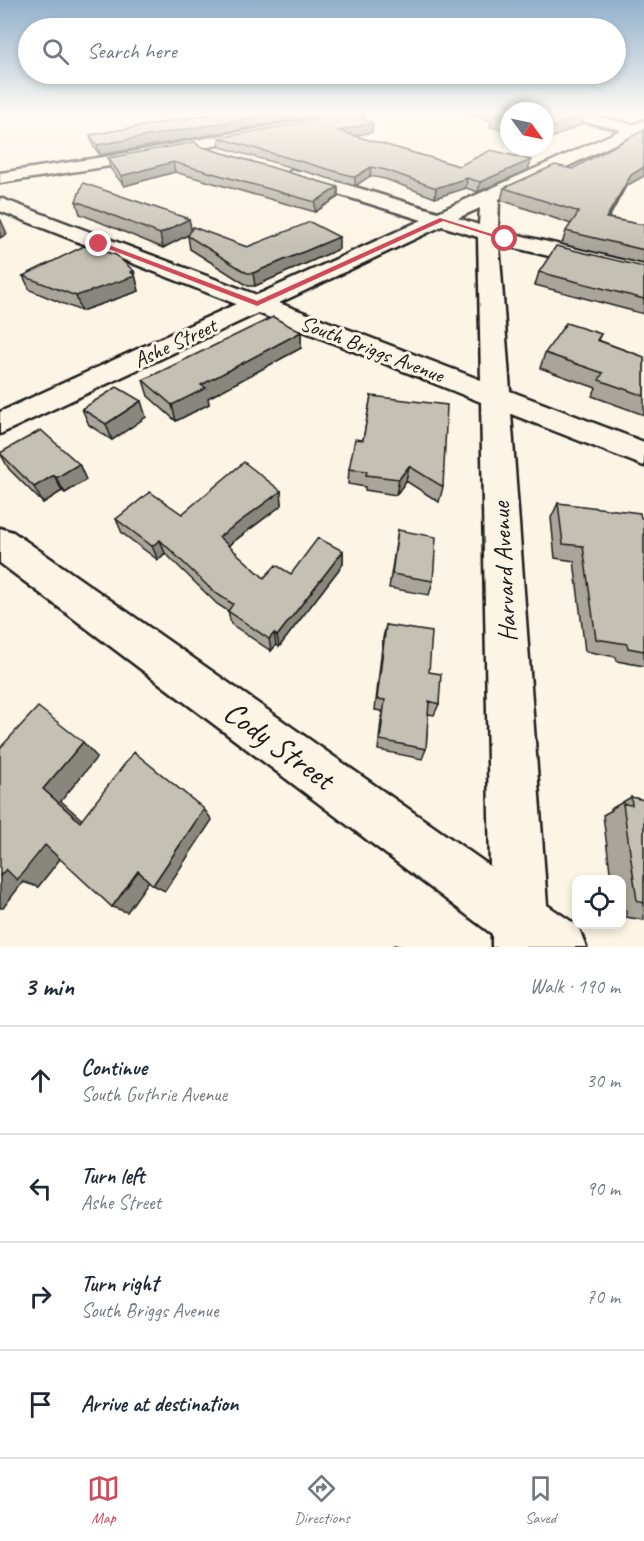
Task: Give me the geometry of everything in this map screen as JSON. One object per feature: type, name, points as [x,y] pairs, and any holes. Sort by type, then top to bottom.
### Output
[{"type":"street","points":[[0,178],[118,158]]},
{"type":"street","name":"Ashe Street","points":[[0,424],[442,219],[489,215],[588,158]]},
{"type":"street","points":[[282,171],[442,219],[489,215],[644,272]]},
{"type":"street","name":"South Briggs Avenue","points":[[0,204],[644,454]]},
{"type":"street","name":"Harvard Avenue","points":[[489,215],[496,397],[533,938]]},
{"type":"street","name":"Cody Street","points":[[0,543],[533,938]]},
{"type":"building","points":[[108,158],[240,158],[338,187],[315,202],[173,162],[121,176]]},
{"type":"building","points":[[289,158],[432,158],[459,166],[475,158],[531,160],[480,182],[467,178],[436,188],[371,167],[355,177]]},
{"type":"building","points":[[592,158],[644,158],[644,167],[631,175],[606,218],[644,225],[644,250],[566,231],[579,212],[504,188],[555,165],[572,169]]},
{"type":"building","points":[[83,183],[189,219],[160,234],[76,201]]},
{"type":"building","points":[[310,222],[339,237],[253,273],[247,273],[188,236],[193,227],[247,247]]},
{"type":"building","points":[[84,246],[116,255],[134,271],[131,272],[135,276],[76,296],[23,276]]},
{"type":"building","points":[[556,246],[644,267],[644,299],[539,272]]},
{"type":"building","points":[[273,317],[301,332],[201,385],[206,388],[172,405],[143,380]]},
{"type":"building","points":[[566,323],[601,334],[597,340],[644,357],[644,396],[599,380],[603,373],[545,353]]},
{"type":"building","points":[[117,387],[141,401],[106,424],[82,409]]},
{"type":"building","points":[[371,396],[447,405],[443,487],[409,466],[399,479],[366,475],[367,471],[349,469],[355,439],[363,440]]},
{"type":"building","points":[[41,430],[79,464],[56,478],[54,475],[34,487],[0,453]]},
{"type":"building","points":[[244,462],[281,491],[219,537],[264,578],[276,565],[291,574],[318,538],[343,551],[277,636],[274,633],[269,639],[228,611],[233,604],[214,592],[160,540],[152,546],[116,519],[150,492],[182,514]]},
{"type":"building","points":[[558,503],[640,513],[641,518],[644,519],[644,651],[628,648],[627,644],[596,639],[583,546],[563,544]]},
{"type":"building","points":[[398,530],[436,537],[433,581],[392,574]]},
{"type":"building","points":[[386,625],[432,632],[429,672],[441,674],[439,704],[429,701],[426,749],[380,740],[385,700],[377,699]]},
{"type":"building","points":[[38,707],[83,742],[43,789],[80,822],[134,752],[204,809],[153,885],[138,871],[112,907],[45,845],[17,880],[6,869],[0,876],[0,748]]},
{"type":"building","points":[[631,797],[644,800],[644,903],[637,901],[623,804],[632,805]]},
{"type":"route","points":[[99,244],[257,304],[442,219],[505,239]]}]
